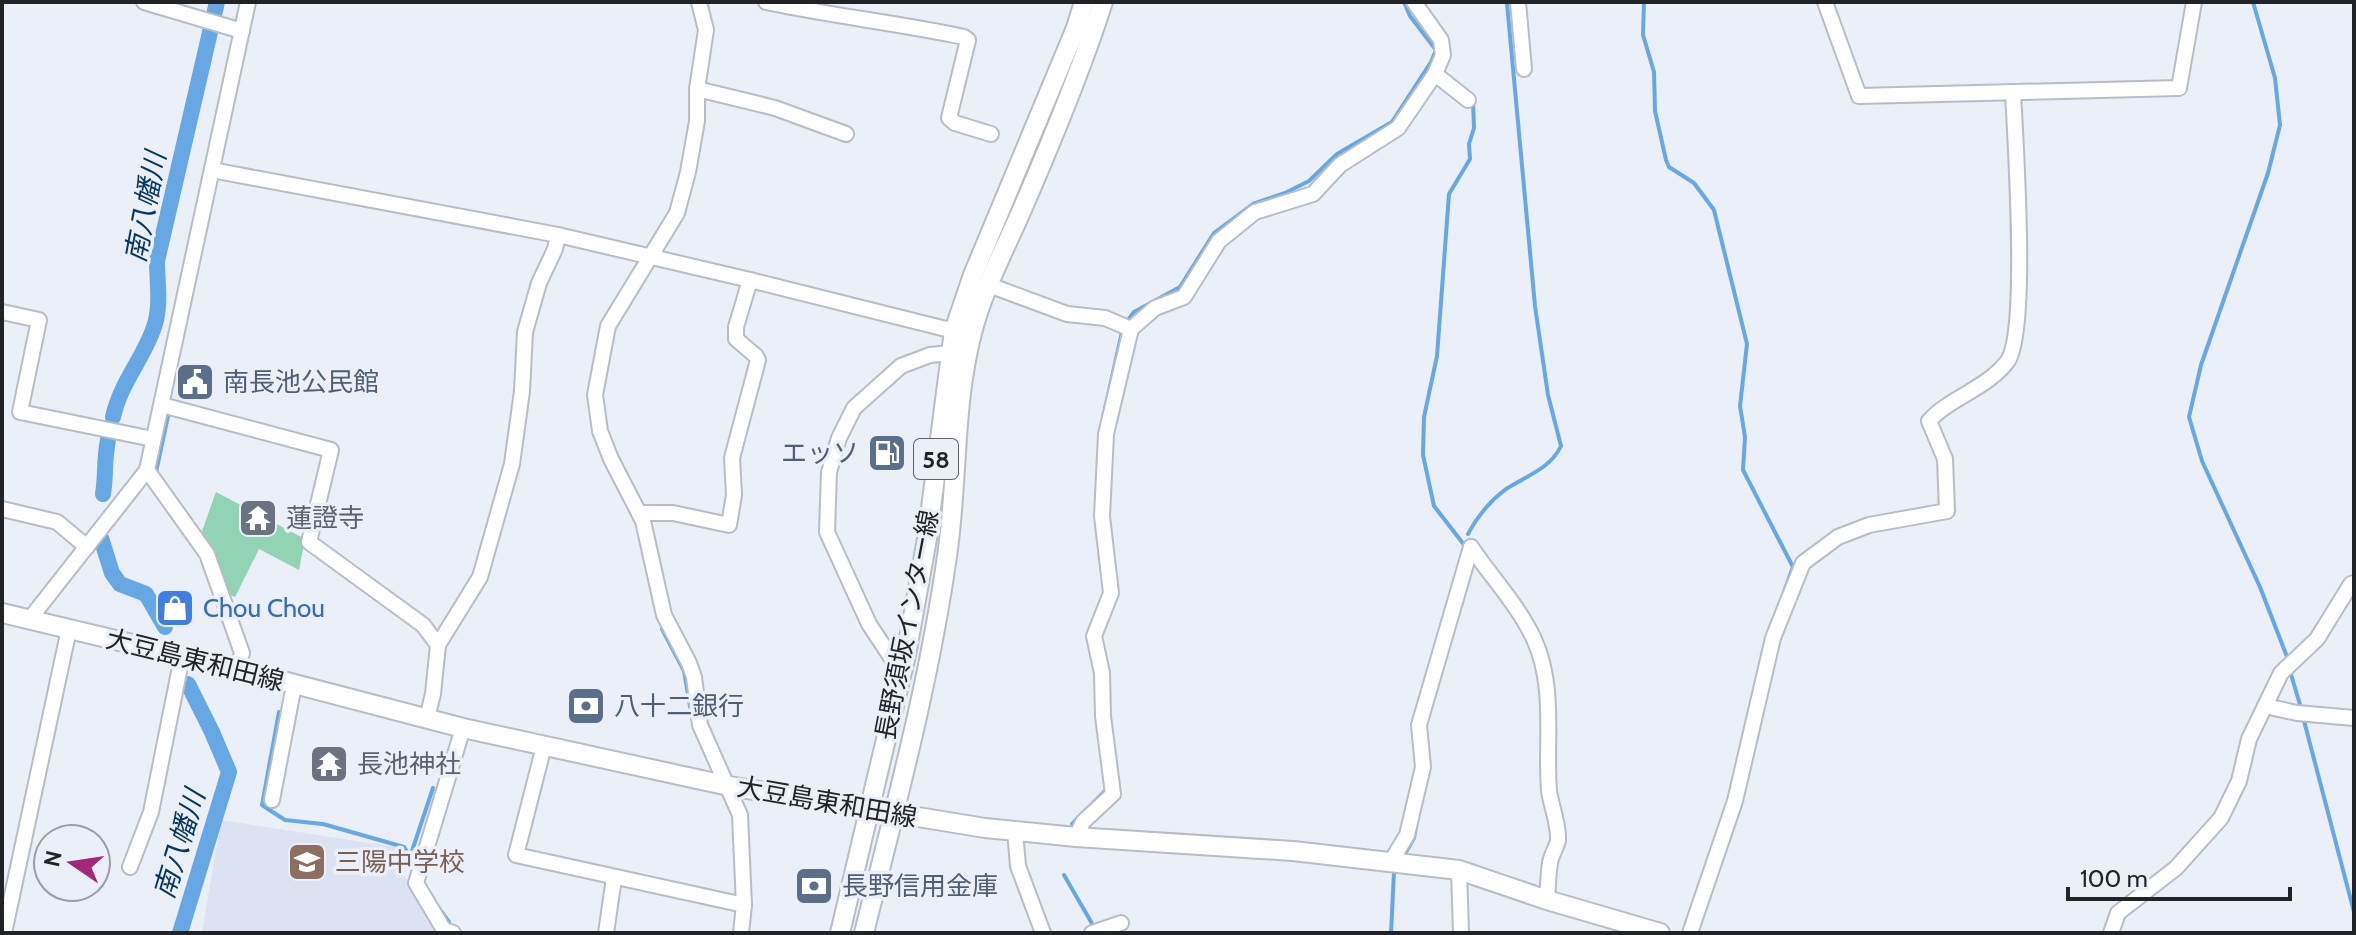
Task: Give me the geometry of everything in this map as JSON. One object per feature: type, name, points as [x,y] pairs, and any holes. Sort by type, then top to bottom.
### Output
[{"type":"main road","name":"長野須坂インター線","points":[[864,933],[933,651],[948,551],[963,334],[973,275],[1070,43],[1084,2]]},
{"type":"main road","name":"長野須坂インター線","points":[[840,933],[902,674],[927,539],[950,353],[989,285],[1046,153],[1103,2]]},
{"type":"main road","name":"大豆島東和田線","points":[[2,613],[237,669],[463,728],[729,786],[1015,831],[1293,851],[1459,870],[1660,933]]},
{"type":"street","points":[[144,2],[242,31]]},
{"type":"street","points":[[29,620],[147,470],[248,2]]},
{"type":"street","points":[[699,2],[706,30],[697,89],[697,121],[683,195],[677,213],[608,326],[595,395],[600,431],[643,521],[664,615],[694,677],[700,725],[740,815],[744,905],[741,933]]},
{"type":"street","points":[[766,2],[964,37],[968,40],[949,118],[955,123],[991,134]]},
{"type":"street","points":[[1076,837],[1083,822],[1113,794],[1103,716],[1102,673],[1094,636],[1111,593],[1102,516],[1106,434],[1131,329],[1155,308],[1184,297],[1219,241],[1255,212],[1313,194],[1340,165],[1398,128],[1435,74],[1443,55],[1441,40],[1414,2]]},
{"type":"street","points":[[1518,2],[1524,69]]},
{"type":"street","points":[[1825,2],[1859,96],[2179,88],[2194,2]]},
{"type":"street","points":[[1435,74],[1468,100]]},
{"type":"street","points":[[697,89],[775,108],[846,134]]},
{"type":"street","points":[[1690,933],[1735,801],[1773,638],[1803,563],[1838,537],[1869,525],[1947,511],[1945,459],[1929,421],[1936,413],[1977,389],[2008,361],[2014,345],[2019,304],[2013,92]]},
{"type":"street","points":[[212,170],[558,235],[963,334]]},
{"type":"street","points":[[427,718],[438,645],[480,577],[512,464],[522,391],[525,332],[539,283],[558,235]]},
{"type":"street","points":[[639,513],[673,513],[729,525],[734,495],[732,458],[758,360],[736,339],[736,327],[750,280]]},
{"type":"street","points":[[989,285],[1067,314],[1105,318],[1131,329]]},
{"type":"street","points":[[2,312],[39,320],[20,412],[153,439]]},
{"type":"street","points":[[902,674],[869,624],[827,532],[829,472],[839,438],[854,408],[901,366],[930,355],[950,353]]},
{"type":"street","points":[[162,405],[331,450],[309,542],[423,625],[438,645]]},
{"type":"street","points":[[147,470],[207,554],[242,653],[237,669]]},
{"type":"street","points":[[2,509],[57,522],[87,547]]},
{"type":"street","points":[[1390,863],[1407,835],[1423,767],[1419,725],[1471,547],[1513,602],[1535,641],[1546,677],[1551,722],[1547,755],[1550,796],[1558,840],[1550,861],[1547,900]]},
{"type":"street","points":[[2111,933],[2118,913],[2176,868],[2221,818],[2239,781],[2249,739],[2265,706],[2289,665],[2317,639],[2354,583]]},
{"type":"street","points":[[4,933],[69,629]]},
{"type":"street","points":[[130,867],[151,812],[182,657]]},
{"type":"street","points":[[272,800],[294,685]]},
{"type":"street","points":[[2265,706],[2303,714],[2354,718]]},
{"type":"street","points":[[453,933],[444,930],[416,883],[463,728]]},
{"type":"street","points":[[544,746],[516,855],[744,905]]},
{"type":"street","points":[[1015,831],[1018,866],[1043,933]]},
{"type":"street","points":[[2,854],[19,857]]},
{"type":"street","points":[[1459,870],[1461,933]]},
{"type":"street","points":[[606,933],[614,878]]},
{"type":"street","points":[[1096,931],[1121,923]]},
{"type":"shaded area","name":"三陽中学校","points":[[221,820],[395,847],[405,877],[441,933],[202,933]]},
{"type":"green space","points":[[216,492],[305,539],[299,570],[259,549],[235,597],[230,595],[202,531]]},
{"type":"waterway","name":"南八幡川","points":[[113,417],[155,324],[157,261],[217,2]]},
{"type":"waterway","points":[[1128,320],[1134,312],[1180,287],[1214,233],[1253,204],[1309,181],[1337,154],[1392,122],[1436,50],[1410,16],[1404,2]]},
{"type":"waterway","points":[[1644,2],[1643,35],[1654,72],[1655,111],[1666,160],[1669,167],[1694,183],[1714,210],[1747,344],[1740,406],[1745,437],[1743,470],[1793,567],[1784,592]]},
{"type":"waterway","points":[[2253,2],[2275,78],[2280,125],[2268,173],[2201,365],[2189,417],[2202,461],[2260,587],[2289,662]]},
{"type":"waterway","points":[[1468,534],[1495,499],[1551,461],[1561,446],[1548,395],[1535,306],[1507,3]]},
{"type":"waterway","points":[[1465,546],[1434,506],[1423,455],[1424,417],[1437,356],[1449,194],[1470,159],[1473,101]]},
{"type":"waterway","points":[[1103,418],[1122,332]]},
{"type":"waterway","points":[[158,475],[156,472],[168,416]]},
{"type":"waterway","name":"南八幡川","points":[[103,494],[108,440]]},
{"type":"waterway","points":[[1096,505],[1097,486]]},
{"type":"waterway","name":"南八幡川","points":[[101,538],[112,573],[120,584],[146,594],[165,627]]},
{"type":"waterway","points":[[662,629],[684,671],[691,712]]},
{"type":"waterway","points":[[1088,635],[1092,658]]},
{"type":"waterway","points":[[2290,671],[2301,708]]},
{"type":"waterway","name":"南八幡川","points":[[180,933],[229,772],[188,684]]},
{"type":"waterway","points":[[279,712],[262,805],[285,820],[323,824],[404,847],[410,857]]},
{"type":"waterway","points":[[2303,717],[2354,912]]},
{"type":"waterway","points":[[438,770],[444,753]]},
{"type":"waterway","points":[[410,857],[433,788]]},
{"type":"waterway","points":[[1072,824],[1107,789]]},
{"type":"waterway","points":[[1406,852],[1414,838],[1417,821]]},
{"type":"waterway","points":[[1391,933],[1394,872]]},
{"type":"waterway","points":[[1064,875],[1094,927]]},
{"type":"waterway","points":[[441,911],[449,922]]},
{"type":"place","name":"南長池公民館","points":[[195,382]]},
{"type":"place","name":"エッソ","points":[[887,453]]},
{"type":"place","name":"蓮證寺","points":[[258,518]]},
{"type":"place","name":"Chou Chou","points":[[175,608]]},
{"type":"place","name":"八十二銀行","points":[[586,706]]},
{"type":"place","name":"長池神社","points":[[329,764]]},
{"type":"place","name":"三陽中学校","points":[[307,862]]},
{"type":"place","name":"長野信用金庫","points":[[814,886]]}]
